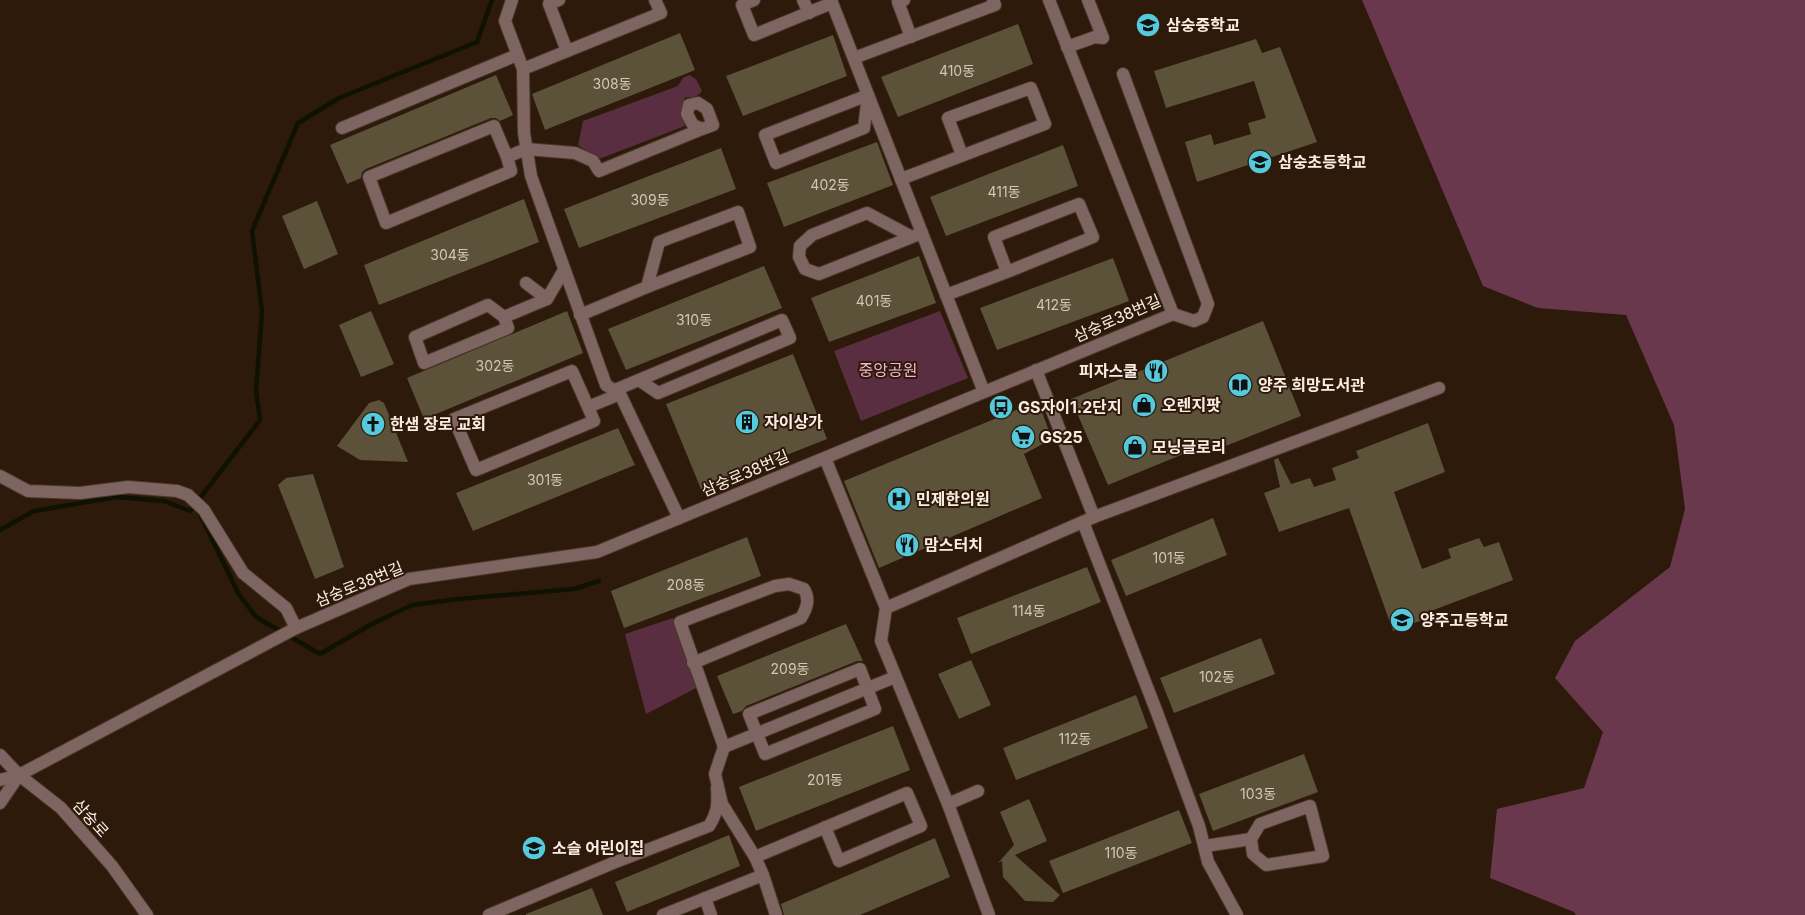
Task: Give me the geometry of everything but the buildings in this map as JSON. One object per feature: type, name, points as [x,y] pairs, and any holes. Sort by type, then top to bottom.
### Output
[{"type":"street","points":[[512,0],[505,21],[523,69],[524,133],[531,176],[606,385],[618,392],[679,518]]},
{"type":"street","points":[[559,0],[549,4],[567,51]]},
{"type":"street","points":[[523,69],[661,13],[655,0]]},
{"type":"street","points":[[754,0],[742,5],[754,35],[809,13],[832,1],[901,179],[917,235],[946,295],[984,392]]},
{"type":"street","points":[[803,0],[809,13]]},
{"type":"street","points":[[904,0],[898,2],[911,37]]},
{"type":"street","points":[[854,58],[995,5],[993,0]]},
{"type":"street","name":"삼숭로38번길","points":[[0,780],[19,775],[294,629],[409,580],[596,552],[1173,314],[1048,0]]},
{"type":"street","points":[[1067,47],[1095,37],[1103,38],[1088,0]]},
{"type":"street","points":[[342,128],[517,55]]},
{"type":"street","points":[[1122,74],[1208,304],[1203,317],[1194,322],[1173,314]]},
{"type":"street","points":[[901,179],[1045,124],[1031,88],[948,118],[962,155]]},
{"type":"street","points":[[868,95],[864,128],[776,163],[765,135],[868,95]]},
{"type":"street","points":[[494,126],[506,157],[511,171],[386,223],[369,176],[494,126]]},
{"type":"street","points":[[506,157],[526,149],[575,153],[593,161],[599,171],[702,129]]},
{"type":"street","points":[[946,295],[1007,272],[1093,238],[1079,204],[994,237],[1007,272]]},
{"type":"street","points":[[580,315],[750,247],[738,212],[659,242],[647,287]]},
{"type":"street","points":[[867,213],[917,235],[819,274],[805,268],[799,257],[800,246],[812,235],[867,213]]},
{"type":"street","points":[[504,317],[547,299],[564,270]]},
{"type":"street","points":[[526,283],[547,299]]},
{"type":"street","points":[[488,305],[504,317],[508,328],[424,363],[415,336],[488,305]]},
{"type":"street","points":[[588,407],[639,380],[782,320],[790,338],[658,393],[639,380]]},
{"type":"street","points":[[1036,370],[1156,710],[1196,817],[1208,862],[1237,915]]},
{"type":"street","points":[[572,371],[588,407],[594,421],[476,470],[454,419],[572,371]]},
{"type":"street","points":[[886,608],[1089,520],[1439,388]]},
{"type":"street","points":[[825,458],[886,608],[881,641],[948,804],[989,915]]},
{"type":"street","points":[[0,476],[28,491],[80,493],[128,488],[177,491],[191,498],[202,508],[243,573],[286,608],[294,629]]},
{"type":"street","points":[[489,915],[709,826],[716,816],[718,806],[715,774],[724,747],[693,663],[680,622],[775,586],[789,584],[804,589],[808,596],[802,618],[693,663]]},
{"type":"street","points":[[860,669],[876,709],[765,754],[757,733],[749,714],[860,669]]},
{"type":"street","points":[[724,747],[895,677]]},
{"type":"street","name":"삼숭로","points":[[0,755],[19,775],[61,808],[112,866],[146,915]]},
{"type":"street","points":[[0,804],[19,775]]},
{"type":"street","points":[[717,788],[722,804],[755,857],[776,915]]},
{"type":"street","points":[[948,804],[978,791]]},
{"type":"street","points":[[755,857],[907,793],[921,826],[840,861],[826,828]]},
{"type":"street","points":[[1310,806],[1324,856],[1266,865],[1253,854],[1251,839],[1260,824],[1310,806]]},
{"type":"street","points":[[1205,846],[1251,839]]},
{"type":"street","points":[[663,915],[763,876]]},
{"type":"street","points":[[705,898],[711,915]]},
{"type":"green space","points":[[689,75],[696,79],[702,91],[694,97],[685,97],[682,113],[685,126],[599,159],[578,145],[583,121],[678,86],[683,78]]},
{"type":"green space","name":"중앙공원","points":[[940,311],[968,378],[861,421],[834,351]]},
{"type":"green space","points":[[673,618],[698,687],[646,714],[625,634]]},
{"type":"shaded area","points":[[1362,0],[1805,0],[1805,915],[1576,915],[1574,912],[1490,878],[1497,809],[1584,788],[1603,732],[1555,678],[1575,641],[1670,567],[1685,509],[1674,425],[1626,315],[1538,308],[1483,286]]},
{"type":"waterway","points":[[0,530],[34,511],[117,497],[164,501],[190,511],[260,420],[256,390],[262,312],[252,231],[298,123],[339,98],[477,42],[492,0]]},
{"type":"waterway","points":[[198,510],[238,593],[256,617],[320,654],[370,625],[412,605],[574,589],[599,581]]},
{"type":"place","name":"삼숭중학교","points":[[1148,25]]},
{"type":"place","name":"삼숭초등학교","points":[[1260,162]]},
{"type":"place","name":"피자스쿨","points":[[1156,371]]},
{"type":"place","name":"양주 희망도서관","points":[[1240,385]]},
{"type":"place","name":"오렌지팟","points":[[1144,405]]},
{"type":"place","name":"GS자이1.2단지","points":[[1001,407]]},
{"type":"place","name":"자이상가","points":[[747,422]]},
{"type":"place","name":"한샘 장로 교회","points":[[373,424]]},
{"type":"place","name":"GS25","points":[[1023,437]]},
{"type":"place","name":"모닝글로리","points":[[1135,447]]},
{"type":"place","name":"민제한의원","points":[[899,499]]},
{"type":"place","name":"맘스터치","points":[[907,545]]},
{"type":"place","name":"양주고등학교","points":[[1402,620]]},
{"type":"place","name":"소슬 어린이집","points":[[534,848]]}]
